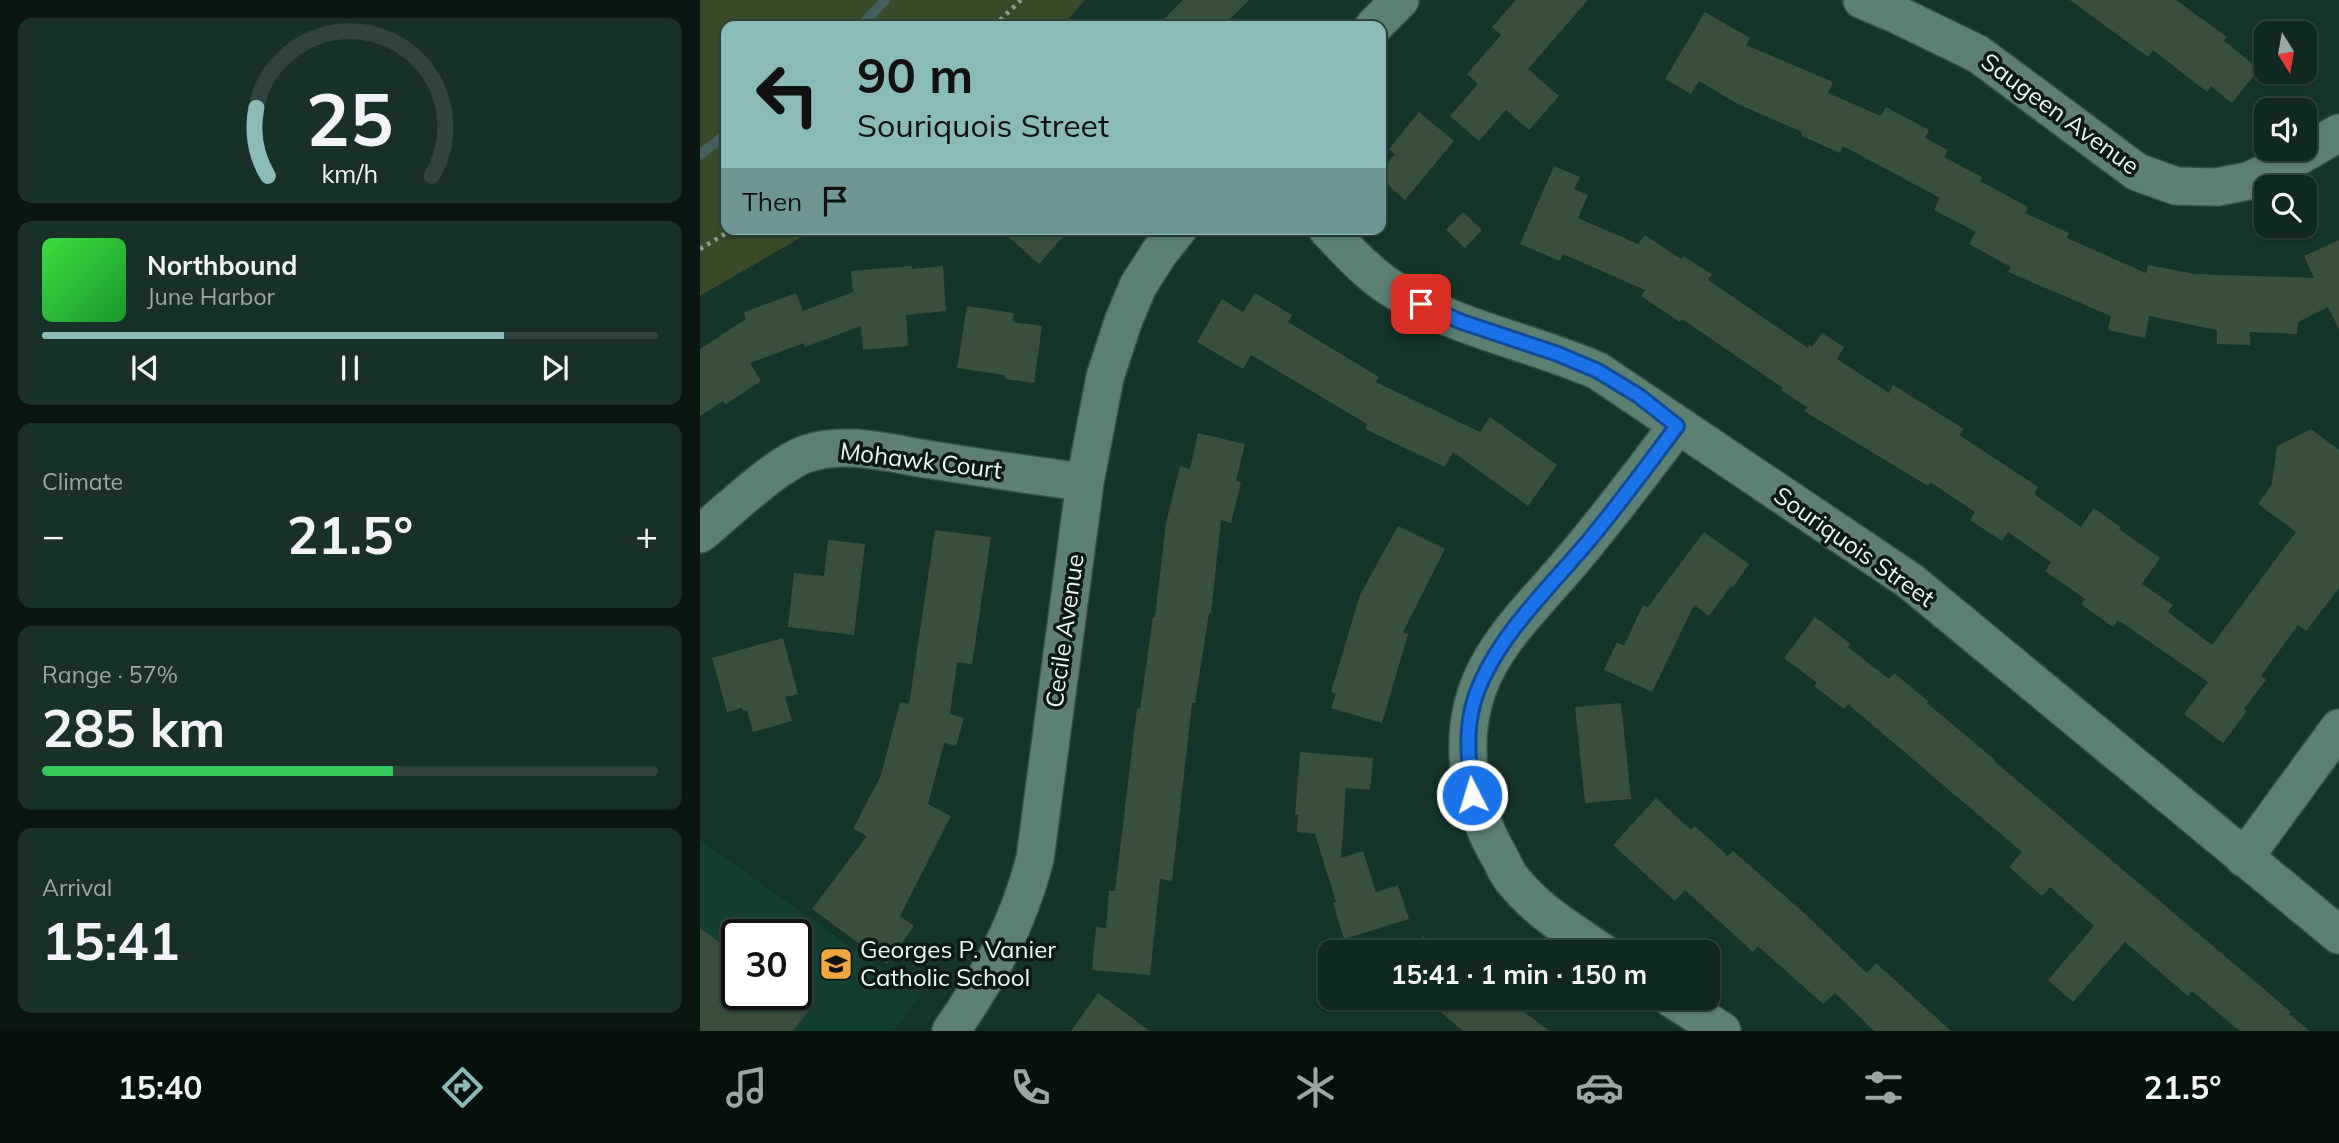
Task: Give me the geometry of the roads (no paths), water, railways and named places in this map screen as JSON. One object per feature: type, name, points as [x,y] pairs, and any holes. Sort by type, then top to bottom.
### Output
[{"type":"street","points":[[1379,21],[1400,0]]},
{"type":"street","name":"Saugeen Avenue","points":[[1861,0],[1978,54],[2137,172],[2176,187],[2217,187],[2248,181],[2280,167],[2339,133]]},
{"type":"street","name":"Cecile Avenue","points":[[951,1031],[978,992],[1011,932],[1025,895],[1035,859],[1085,482],[1105,377],[1138,286],[1173,235]]},
{"type":"street","name":"Souriquois Street","points":[[1333,235],[1371,274],[1395,290],[1462,322],[1558,354],[1598,371],[1639,396],[1677,426],[1910,582],[2339,935]]},
{"type":"street","points":[[1585,940],[1551,917],[1511,879],[1488,837],[1472,795],[1467,739],[1475,697],[1503,642],[1612,512],[1677,426]]},
{"type":"street","name":"Mohawk Court","points":[[700,534],[783,466],[804,455],[824,449],[845,448],[886,453],[1085,482]]},
{"type":"street","points":[[2244,858],[2339,727]]},
{"type":"street","points":[[1690,1010],[1722,1031]]},
{"type":"waterway","points":[[866,21],[885,0]]},
{"type":"waterway","points":[[700,155],[721,138]]},
{"type":"place","name":"Georges P. Vanier Catholic School","points":[[836,964]]}]
